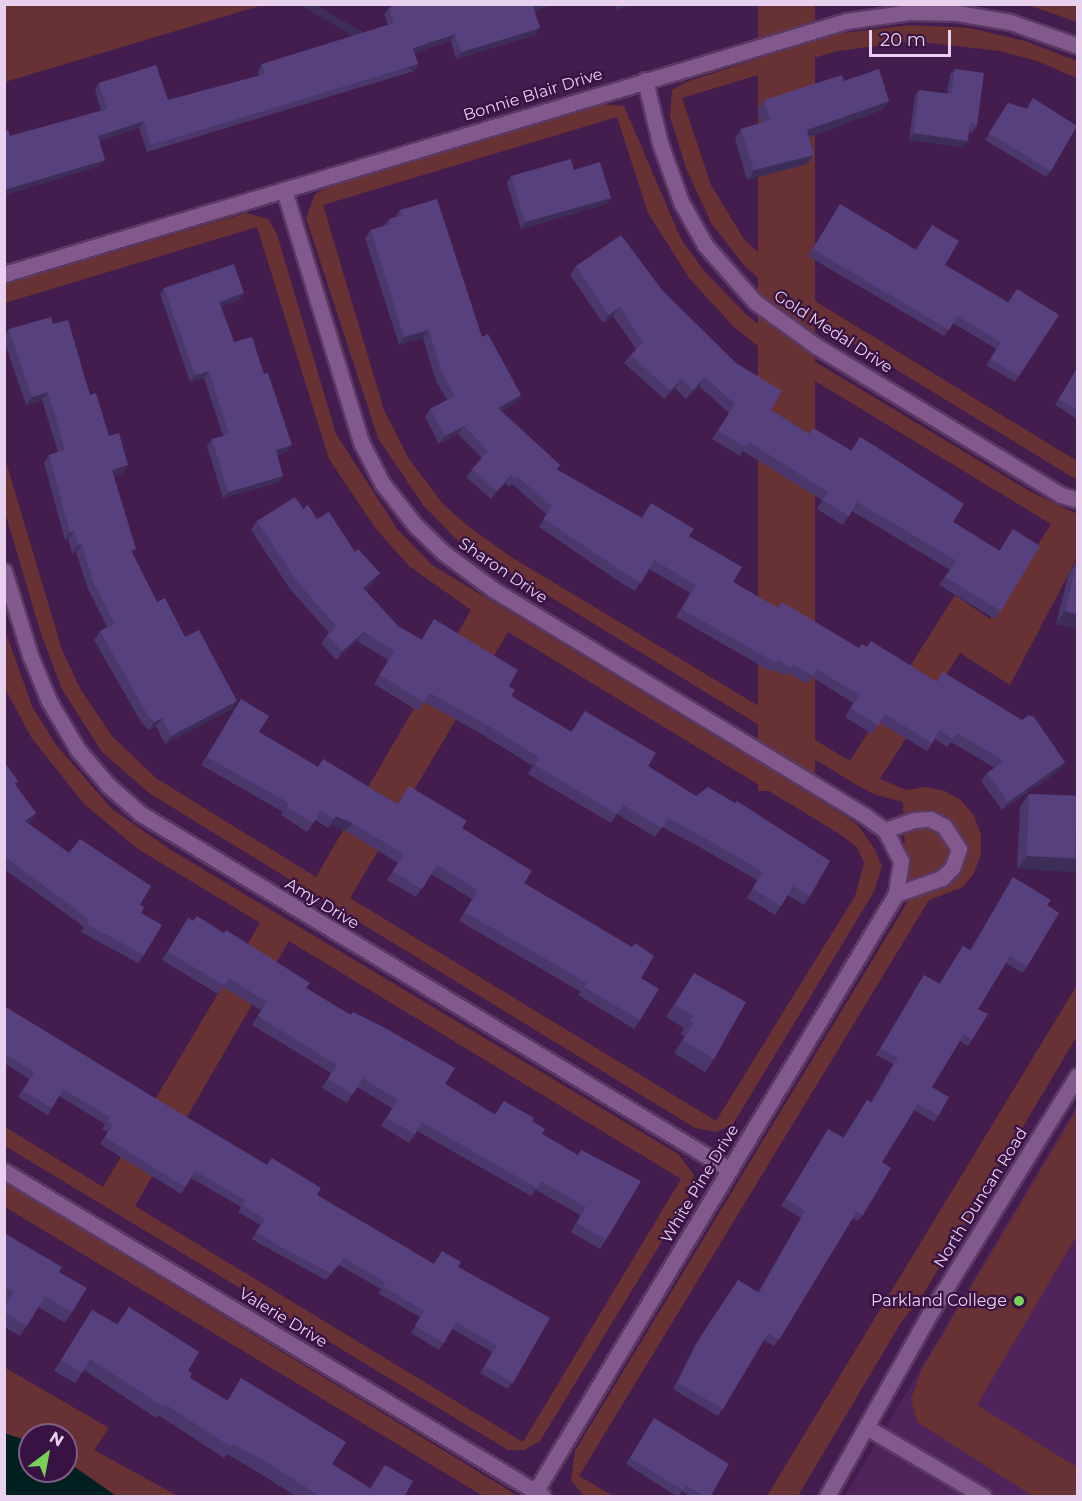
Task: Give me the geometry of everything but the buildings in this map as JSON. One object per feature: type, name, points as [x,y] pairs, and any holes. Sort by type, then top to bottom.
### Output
[{"type":"street","name":"Bonnie Blair Drive","points":[[4,274],[818,27],[911,12],[957,13],[1010,22],[1077,46]]},
{"type":"street","name":"Gold Medal Drive","points":[[645,80],[660,143],[681,202],[705,245],[755,302],[816,346],[1061,495],[1077,500]]},
{"type":"street","name":"Sharon Drive","points":[[284,190],[361,442],[382,483],[415,525],[444,553],[494,590],[810,780],[885,830],[901,861]]},
{"type":"street","name":"Amy Drive","points":[[4,571],[30,655],[49,701],[78,750],[108,785],[141,814],[730,1170]]},
{"type":"street","points":[[885,830],[914,820],[930,819],[944,825],[956,839],[958,857],[942,878],[896,894]]},
{"type":"street","name":"White Pine Drive","points":[[539,1494],[896,894],[901,861]]},
{"type":"street","name":"North Duncan Road","points":[[827,1497],[929,1315],[1077,1075]]},
{"type":"street","name":"Valerie Drive","points":[[4,1171],[539,1494]]},
{"type":"street","points":[[866,1427],[983,1497]]},
{"type":"shaded area","points":[[5,4],[263,4],[263,5],[5,82]]},
{"type":"shaded area","points":[[758,5],[815,5],[815,791],[758,791]]},
{"type":"shaded area","points":[[1028,5],[1072,5],[1077,7],[1077,22]]},
{"type":"shaded area","points":[[910,25],[969,28],[1025,41],[1077,61],[1077,78],[1037,61],[999,51],[914,41],[837,51],[682,98],[711,185],[744,239],[802,293],[1077,461],[1077,480],[781,299],[743,264],[711,223],[686,168],[670,116],[672,90],[689,81],[835,34]]},
{"type":"shaded area","points":[[602,104],[624,106],[681,239],[705,272],[746,314],[774,337],[1031,492],[1077,514],[1077,558],[1010,685],[960,653],[880,779],[906,790],[926,787],[945,791],[962,801],[974,816],[981,835],[981,854],[974,873],[963,887],[929,900],[579,1476],[613,1496],[584,1496],[571,1480],[575,1451],[907,903],[903,802],[876,795],[855,784],[456,539],[423,505],[378,438],[306,218],[315,194],[329,186]],"holes":[[[617,117],[648,213],[689,278],[733,326],[759,347],[1051,524],[990,619],[955,595],[850,761],[513,558],[469,527],[443,504],[409,459],[384,410],[323,205]]]},
{"type":"shaded area","points":[[246,213],[268,219],[277,234],[336,434],[398,530],[432,565],[857,824],[874,848],[882,866],[874,892],[733,1124],[716,1132],[695,1128],[149,793],[102,752],[62,689],[41,634],[5,512],[4,455],[62,650],[81,690],[112,736],[156,778],[316,877],[471,610],[409,566],[376,529],[329,459],[257,227],[5,303],[5,284]],"holes":[[[508,632],[838,833],[857,847],[864,863],[855,896],[716,1121],[350,898]]]},
{"type":"shaded area","points":[[4,628],[33,708],[56,745],[112,809],[171,850],[678,1154],[694,1175],[692,1192],[540,1441],[524,1450],[508,1450],[5,1146],[5,1127],[103,1187],[260,923],[138,849],[84,804],[31,737],[5,688]],"holes":[[[289,941],[681,1179],[523,1442],[135,1206]]]},
{"type":"shaded area","points":[[1077,985],[1077,1036],[921,1298],[902,1321],[798,1496],[767,1496]]},
{"type":"shaded area","name":"Parkland College","points":[[1077,1105],[1077,1496],[845,1496]]},
{"type":"shaded area","points":[[1077,1109],[1077,1235],[977,1405],[1077,1467],[1077,1496],[1033,1496],[917,1422],[911,1399],[922,1369]]},
{"type":"shaded area","points":[[4,1183],[518,1496],[483,1496],[5,1207]]},
{"type":"shaded area","points":[[4,1367],[109,1428],[94,1450],[178,1496],[116,1496],[78,1469],[78,1423],[18,1423],[18,1438],[5,1433]]},
{"type":"shaded area","points":[[4,1433],[18,1438],[18,1483],[78,1483],[78,1469],[116,1496],[5,1496]]},
{"type":"place","name":"Parkland College","points":[[1019,1301]]}]
